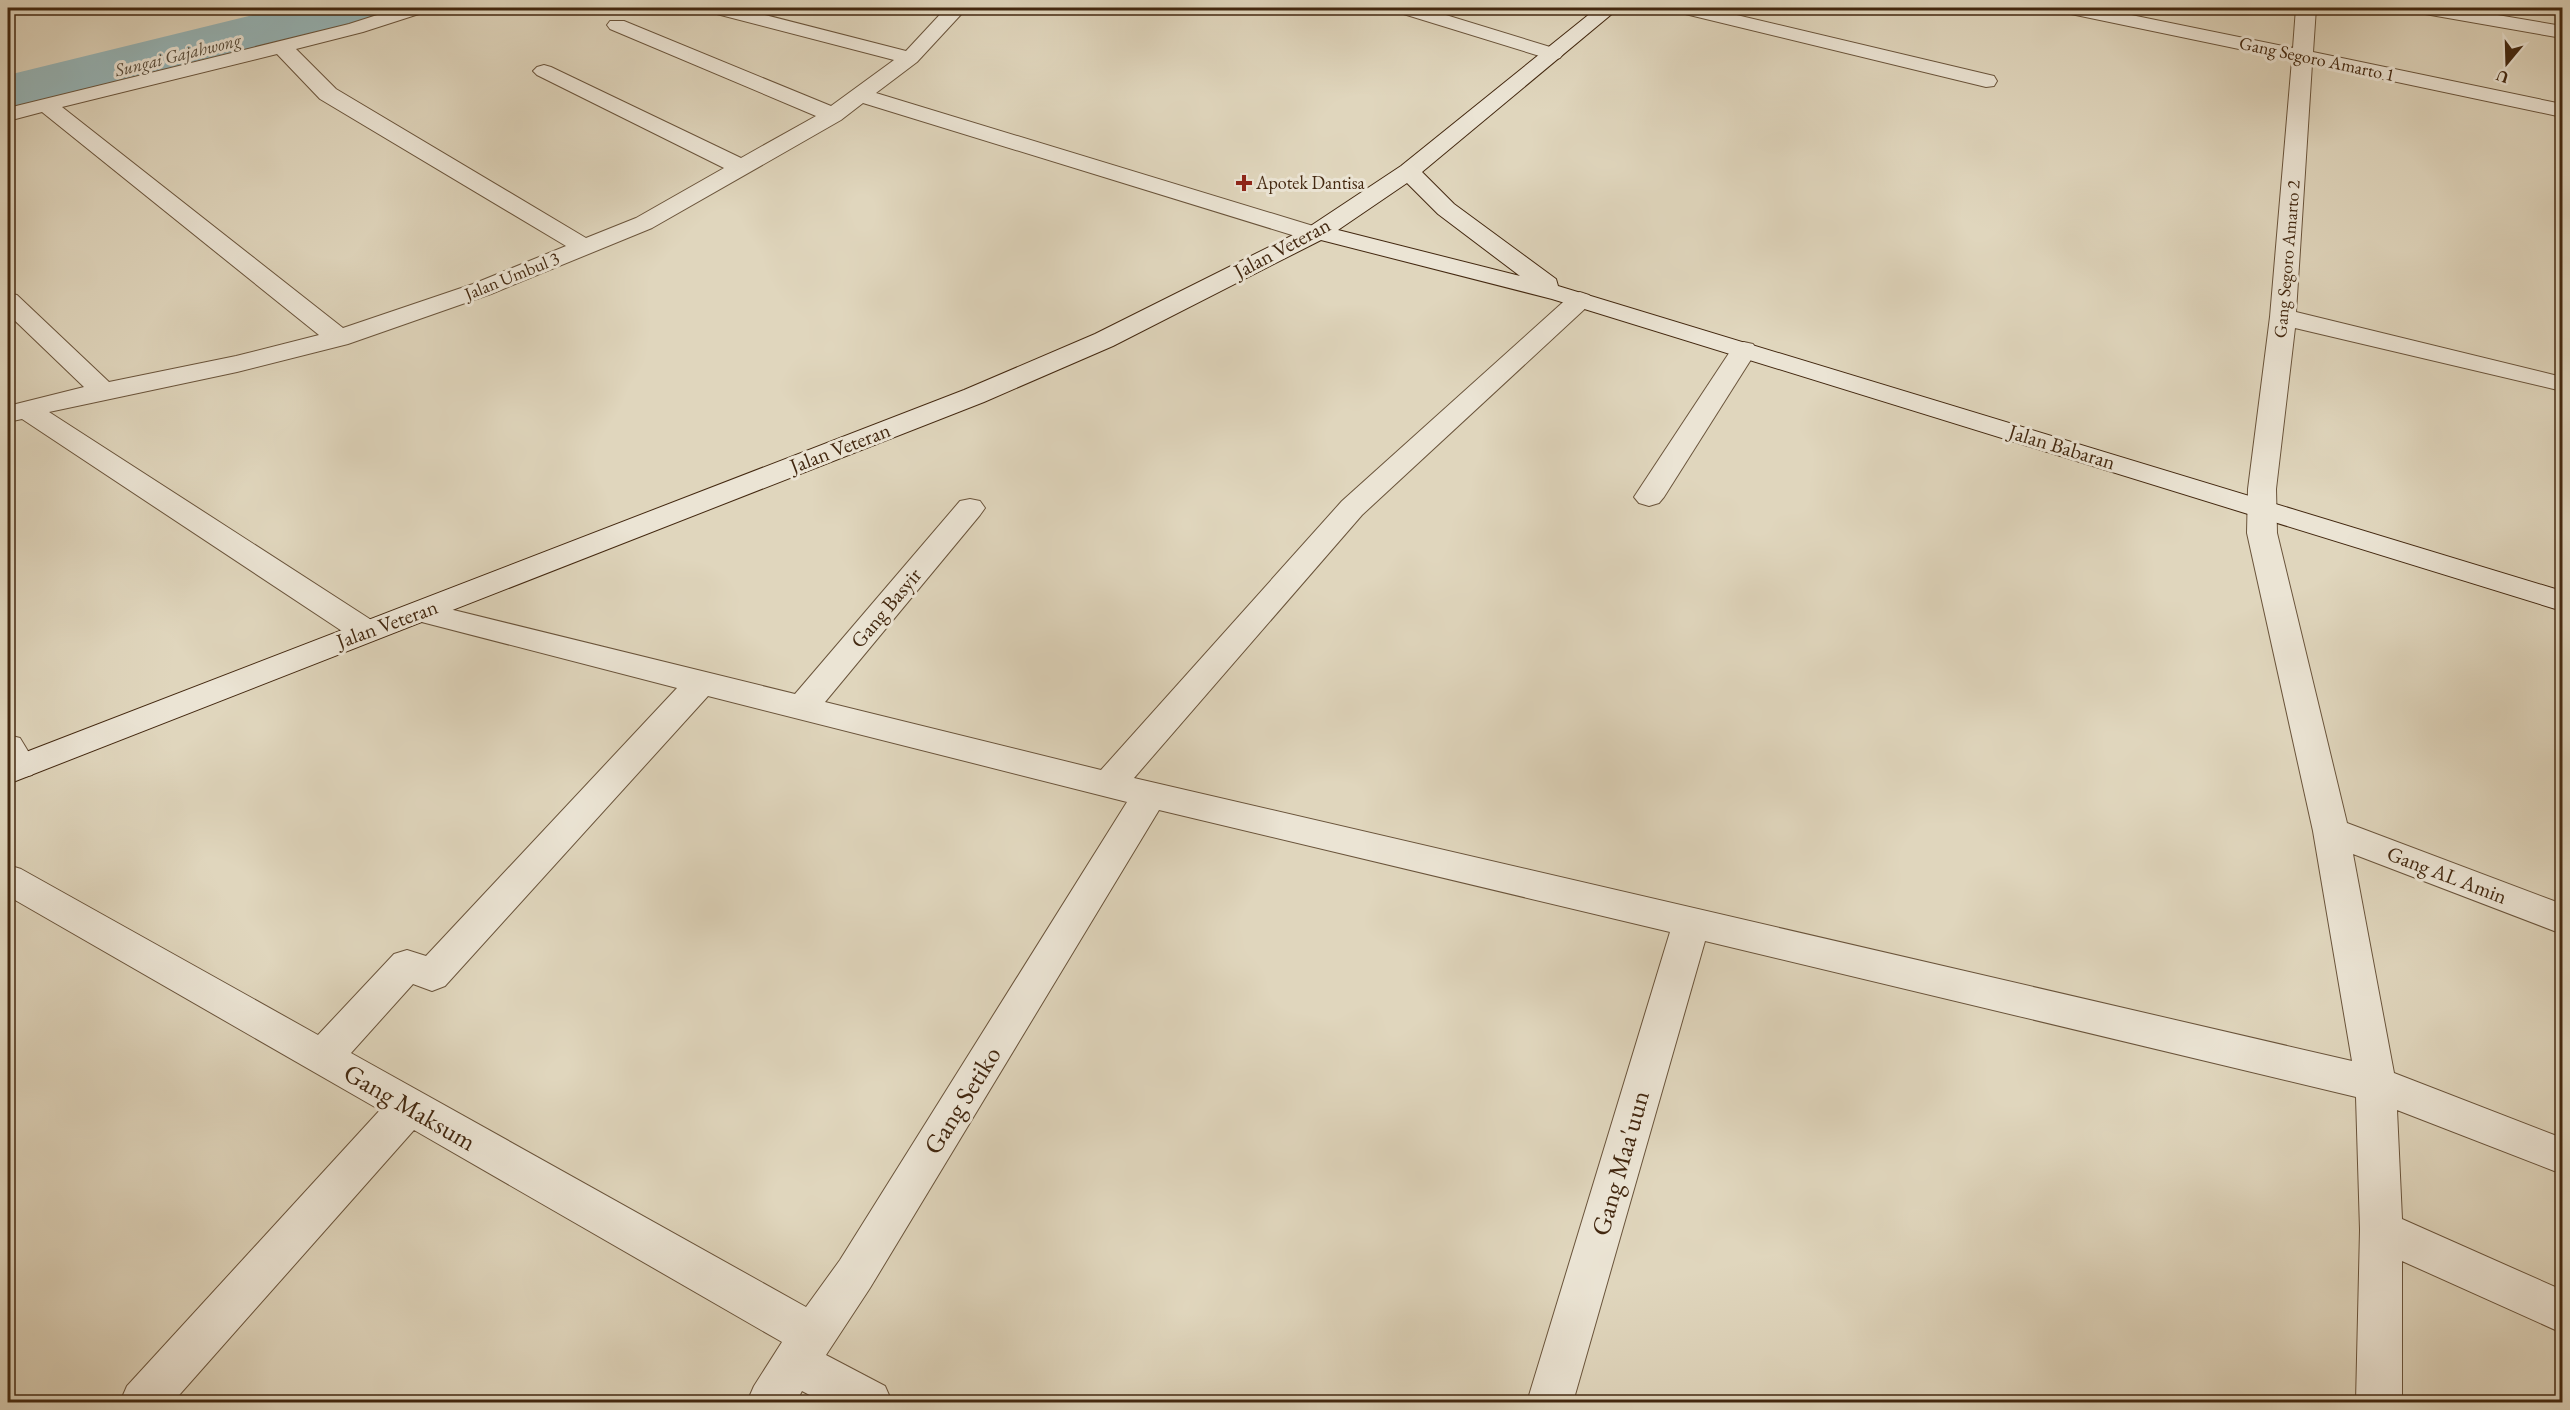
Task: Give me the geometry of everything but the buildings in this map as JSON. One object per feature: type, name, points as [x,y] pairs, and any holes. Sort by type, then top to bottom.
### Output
[{"type":"street","points":[[8,114],[356,28],[418,8]]},
{"type":"street","points":[[716,8],[909,57]]},
{"type":"street","name":"Jalan Umbul 3","points":[[17,412],[103,391],[237,364],[339,338],[482,289],[644,223],[833,115],[909,57],[957,8]]},
{"type":"street","points":[[1404,8],[1553,54]]},
{"type":"street","name":"Jalan Veteran","points":[[12,761],[421,612],[974,396],[1104,340],[1316,233],[1409,171],[1609,8]]},
{"type":"street","points":[[1684,8],[1986,81]]},
{"type":"street","name":"Gang Segoro Amarto 1","points":[[2071,8],[2562,110]]},
{"type":"street","name":"Gang Segoro Amarto 2","points":[[2306,8],[2283,317],[2262,489],[2262,533],[2331,831],[2376,1084],[2381,1230],[2379,1402]]},
{"type":"street","points":[[2425,8],[2562,32]]},
{"type":"street","points":[[616,25],[833,115]]},
{"type":"street","points":[[281,46],[328,94],[584,247]]},
{"type":"street","points":[[544,71],[741,167]]},
{"type":"street","name":"Jalan Babaran","points":[[860,95],[1316,233],[1571,297],[2562,601]]},
{"type":"street","points":[[46,105],[339,338]]},
{"type":"street","points":[[1108,785],[1352,508],[1571,297],[1446,209],[1409,171]]},
{"type":"street","points":[[8,300],[103,391]]},
{"type":"street","points":[[2283,317],[2560,384]]},
{"type":"street","points":[[1649,497],[1744,350]]},
{"type":"street","points":[[17,412],[365,631]]},
{"type":"street","name":"Gang Basyir","points":[[802,708],[970,507]]},
{"type":"street","points":[[421,612],[1108,785],[2376,1084],[2562,1156]]},
{"type":"street","points":[[323,1057],[407,964],[432,975],[702,682]]},
{"type":"street","name":"Gang Setiko","points":[[770,1402],[803,1349],[855,1274],[1150,795]]},
{"type":"street","name":"Gang AL Amin","points":[[2331,831],[2562,919]]},
{"type":"street","name":"Gang Maksum","points":[[8,879],[409,1106],[803,1349],[869,1402]]},
{"type":"street","name":"Gang Maa'uun","points":[[1550,1402],[1691,923]]},
{"type":"street","points":[[143,1402],[409,1106]]},
{"type":"street","points":[[2381,1230],[2562,1312]]},
{"type":"waterway","name":"Sungai Gajahwong","points":[[8,97],[293,27],[346,8]]},
{"type":"place","name":"Apotek Dantisa","points":[[1244,183]]}]
